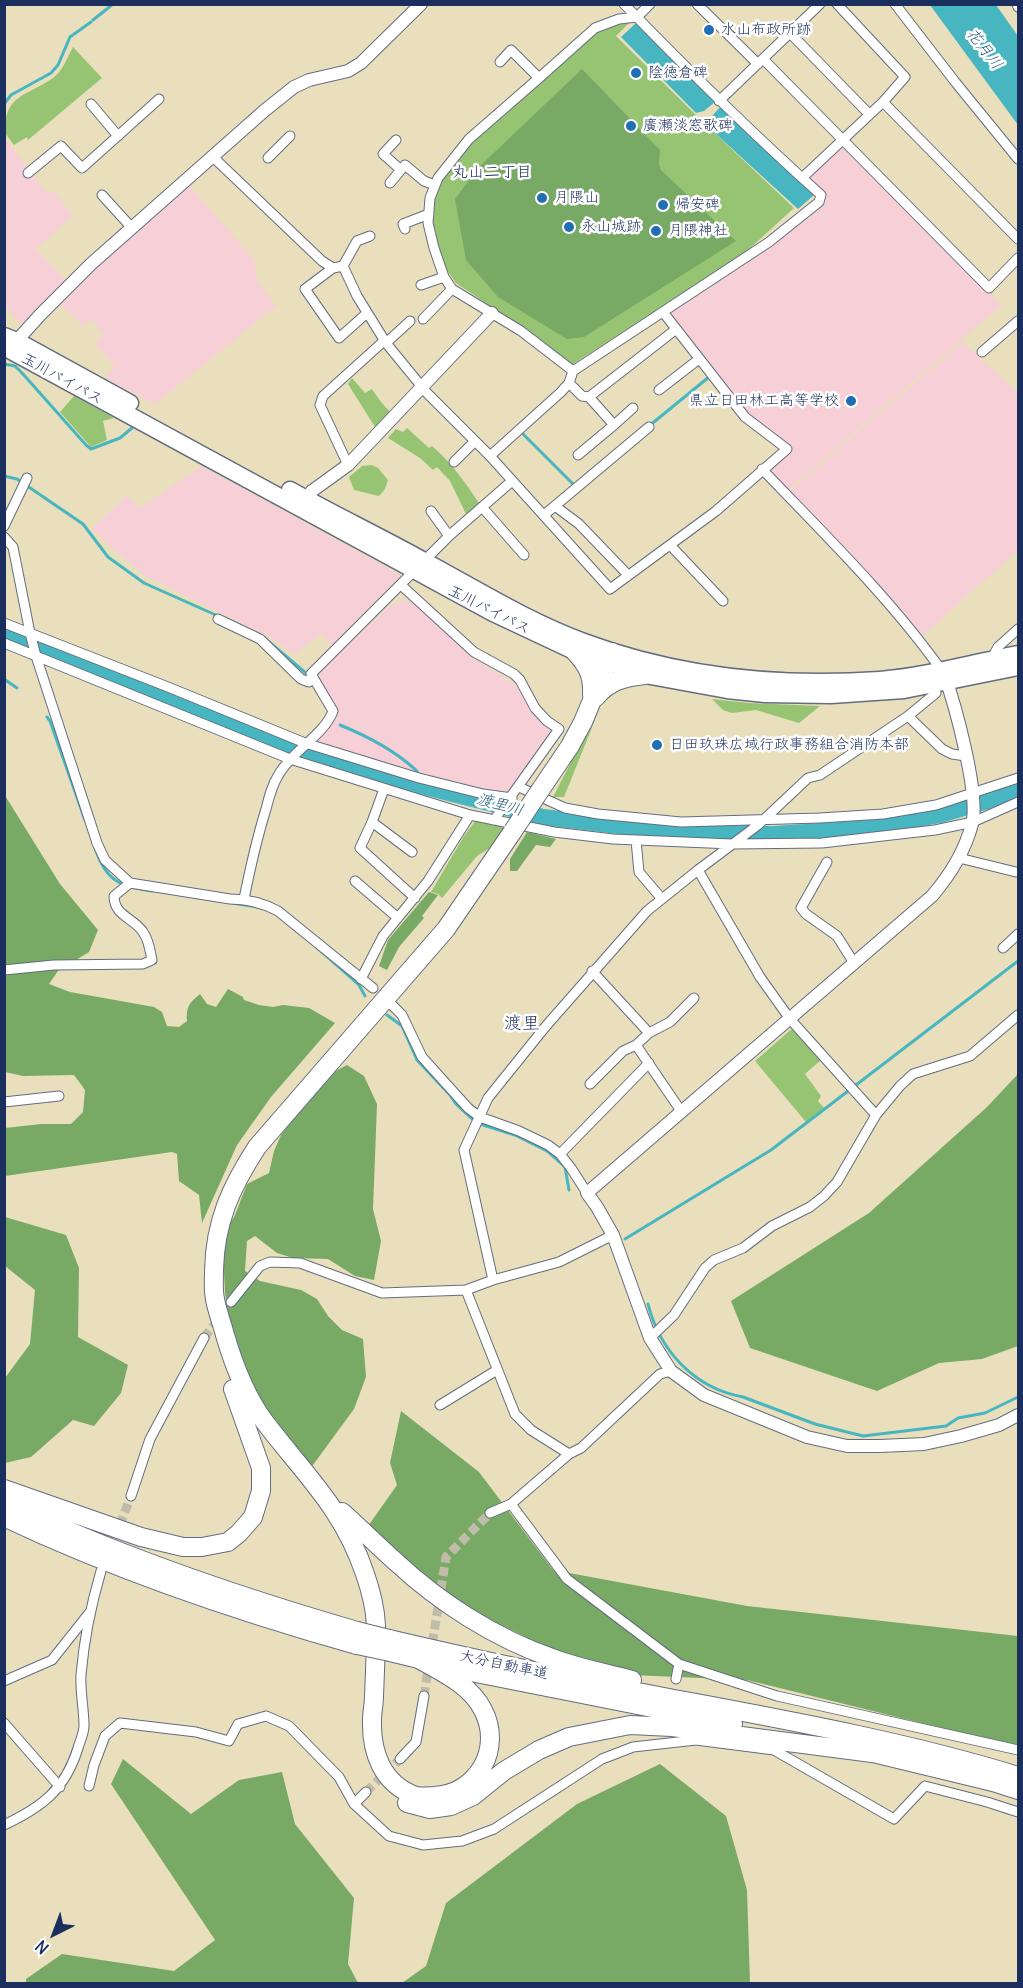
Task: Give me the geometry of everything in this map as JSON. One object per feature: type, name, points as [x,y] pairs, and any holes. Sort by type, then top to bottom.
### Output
[{"type":"highway","name":"玉川バイパス","points":[[8,346],[419,566],[582,641],[645,675],[727,690],[800,695],[904,690],[1018,667]]},
{"type":"highway","name":"玉川バイパス","points":[[419,566],[502,617],[575,652],[741,679],[942,682],[991,660],[1018,654]]},
{"type":"highway","points":[[575,652],[586,663],[591,673],[593,683],[591,703]]},
{"type":"highway","points":[[417,1658],[460,1683],[474,1696],[483,1709],[491,1734],[489,1754],[482,1770],[454,1792],[442,1796],[418,1797],[388,1778],[379,1764],[374,1748],[372,1721],[375,1610],[369,1587],[354,1544],[342,1521],[250,1400],[232,1357],[214,1296],[214,1248],[218,1227],[244,1168],[257,1147],[446,929],[570,746],[610,657]]},
{"type":"highway","points":[[591,703],[608,684],[628,676],[645,675]]},
{"type":"highway","points":[[4,1489],[141,1537],[183,1547],[202,1548],[228,1542],[252,1517],[261,1491],[261,1468],[241,1408],[225,1371],[207,1310],[208,1238],[223,1194],[234,1167],[264,1124],[501,849]]},
{"type":"highway","points":[[241,1408],[316,1500],[350,1552],[362,1588],[369,1623],[369,1676],[364,1732],[366,1754],[376,1781],[393,1797],[411,1805],[430,1809],[451,1806],[473,1796],[504,1771],[539,1750],[569,1737],[630,1725],[672,1727],[880,1754]]},
{"type":"highway","points":[[325,1496],[397,1563],[449,1605],[516,1643],[552,1659],[776,1718]]},
{"type":"highway","name":"大分自動車道","points":[[4,1502],[98,1544],[165,1570],[357,1638]]},
{"type":"highway","name":"大分自動車道","points":[[4,1517],[93,1556],[219,1604],[390,1646],[776,1718],[883,1741],[1018,1776]]},
{"type":"highway","name":"大分自動車道","points":[[390,1646],[417,1658],[476,1673],[880,1754],[1018,1790]]},
{"type":"street","points":[[8,346],[84,272],[256,117],[294,87],[309,80],[348,71],[361,63],[422,4]]},
{"type":"street","points":[[490,456],[569,383],[573,371],[769,242],[819,202],[821,195],[719,101],[624,4]]},
{"type":"street","points":[[573,371],[521,331],[452,289],[444,277],[434,248],[428,223],[430,198],[438,178],[469,139],[538,78],[595,28],[619,20],[637,18],[650,4]]},
{"type":"street","points":[[697,4],[841,139],[989,288],[1018,258]]},
{"type":"street","points":[[719,101],[819,4]]},
{"type":"street","points":[[802,178],[883,102],[905,77],[837,4]]},
{"type":"street","points":[[896,4],[957,85],[1018,159]]},
{"type":"street","points":[[790,33],[869,114]]},
{"type":"street","points":[[500,62],[511,50],[538,78]]},
{"type":"street","points":[[28,173],[61,146],[81,168],[159,99]]},
{"type":"street","points":[[883,102],[1018,238]]},
{"type":"street","points":[[92,104],[118,135]]},
{"type":"street","points":[[268,158],[290,136]]},
{"type":"street","points":[[396,140],[383,154],[401,170]]},
{"type":"street","points":[[213,157],[322,261],[338,267],[386,341],[423,387],[490,456],[609,589],[716,511],[787,449],[744,417],[663,312]]},
{"type":"street","points":[[390,183],[405,165],[424,182],[435,185]]},
{"type":"street","points":[[102,195],[132,228]]},
{"type":"street","points":[[405,229],[403,224],[429,214]]},
{"type":"street","points":[[367,313],[339,338],[305,289],[338,267],[357,241],[370,236]]},
{"type":"street","points":[[421,285],[444,277]]},
{"type":"street","points":[[423,319],[452,289]]},
{"type":"street","points":[[302,503],[312,491],[348,465],[492,313]]},
{"type":"street","points":[[348,465],[320,405],[323,396],[410,321]]},
{"type":"street","points":[[982,352],[1018,321]]},
{"type":"street","points":[[589,397],[675,330]]},
{"type":"street","points":[[659,390],[699,359]]},
{"type":"street","points":[[569,383],[582,396],[589,397],[614,425]]},
{"type":"street","points":[[578,455],[633,408]]},
{"type":"street","points":[[544,515],[648,428]]},
{"type":"street","points":[[454,462],[475,441]]},
{"type":"street","points":[[587,1193],[932,896],[944,883],[959,858],[973,822],[973,794],[966,756],[942,682],[911,630],[862,574],[762,469]]},
{"type":"street","points":[[4,526],[27,478]]},
{"type":"street","points":[[244,899],[255,846],[272,787],[290,759],[330,720],[333,711],[311,674],[449,536],[512,481]]},
{"type":"street","points":[[555,506],[579,524],[628,575]]},
{"type":"street","points":[[482,507],[524,555]]},
{"type":"street","points":[[431,510],[449,536]]},
{"type":"street","points":[[4,537],[13,547],[36,656],[97,843],[105,860],[128,886],[244,899],[269,906],[373,988]]},
{"type":"street","points":[[670,545],[723,601]]},
{"type":"street","points":[[401,585],[474,652],[514,674],[524,686],[535,708],[559,729],[512,798],[494,820]]},
{"type":"street","points":[[218,619],[260,639],[302,679],[309,682],[314,677]]},
{"type":"street","points":[[4,622],[305,743],[419,778],[483,794],[512,798]]},
{"type":"street","points":[[991,660],[998,647],[1018,629]]},
{"type":"street","points":[[4,643],[290,759],[470,815],[554,832],[613,839],[732,844],[822,843],[864,840],[935,830],[973,822],[1018,802]]},
{"type":"street","points":[[493,1280],[464,1150],[488,1098],[592,971],[647,911],[760,822],[808,778],[820,775],[908,716],[942,682]]},
{"type":"street","points":[[161,705],[168,687]]},
{"type":"street","points":[[908,716],[942,749],[952,754],[966,756]]},
{"type":"street","points":[[519,788],[560,806],[598,814],[681,822],[760,822],[883,814],[936,805],[1018,778]]},
{"type":"street","points":[[384,789],[360,848],[415,898]]},
{"type":"street","points":[[361,979],[384,936],[428,881],[470,815]]},
{"type":"street","points":[[372,822],[412,852]]},
{"type":"street","points":[[636,840],[639,872],[662,899]]},
{"type":"street","points":[[959,858],[1016,872]]},
{"type":"street","points":[[826,862],[801,908],[837,936],[854,963]]},
{"type":"street","points":[[698,870],[760,977],[790,1019],[876,1114]]},
{"type":"street","points":[[355,881],[398,918]]},
{"type":"street","points":[[4,969],[54,965],[143,964],[152,960],[144,932],[118,911],[115,905],[114,896],[128,886]]},
{"type":"street","points":[[1003,948],[1018,934]]},
{"type":"street","points":[[592,971],[649,1033]]},
{"type":"street","points":[[590,1084],[623,1051],[670,1022],[694,998]]},
{"type":"street","points":[[392,1005],[402,1015],[422,1057],[478,1121],[519,1131],[548,1145],[571,1168],[613,1234],[671,1371],[704,1395],[807,1437],[847,1446],[924,1444],[999,1425],[1018,1415]]},
{"type":"street","points":[[655,1334],[675,1315],[705,1268],[720,1257],[743,1248],[772,1226],[810,1207],[824,1196],[837,1182],[876,1114],[900,1086],[914,1074],[970,1056],[1018,1015]]},
{"type":"street","points":[[636,1045],[681,1111]]},
{"type":"street","points":[[560,1155],[649,1063]]},
{"type":"street","points":[[4,1102],[59,1096]]},
{"type":"street","points":[[231,1302],[255,1271],[270,1262],[300,1263],[382,1293],[466,1290],[559,1262],[613,1234]]},
{"type":"street","points":[[466,1290],[515,1414],[531,1430],[569,1454]]},
{"type":"street","points":[[131,1496],[150,1439],[204,1338]]},
{"type":"street","points":[[440,1405],[497,1370]]},
{"type":"street","points":[[490,1513],[511,1504],[569,1454],[580,1448],[660,1374],[671,1371]]},
{"type":"street","points":[[511,1504],[567,1579],[679,1664],[777,1696],[1018,1750]]},
{"type":"street","points":[[4,1825],[32,1812],[60,1787],[74,1762],[84,1729],[81,1677],[90,1612],[101,1571]]},
{"type":"street","points":[[4,1681],[52,1660],[90,1612]]},
{"type":"street","points":[[676,1679],[679,1664]]},
{"type":"street","points":[[400,1759],[416,1742],[424,1696]]},
{"type":"street","points":[[89,1786],[105,1736],[120,1723],[196,1732],[230,1741],[238,1724],[266,1716],[289,1726],[339,1777],[354,1804],[389,1836],[423,1845],[462,1841],[494,1829],[602,1759],[665,1738],[774,1750],[894,1820],[925,1786],[1018,1812]]},
{"type":"street","points":[[4,1723],[60,1787]]},
{"type":"street","points":[[354,1804],[366,1792]]},
{"type":"shaded area","points":[[4,137],[47,193],[53,191],[73,215],[35,249],[69,283],[24,327],[5,307]]},
{"type":"shaded area","points":[[841,143],[1001,305],[788,490],[768,471],[790,449],[746,415],[667,314],[824,195],[805,178]]},
{"type":"shaded area","points":[[186,182],[255,261],[257,281],[276,306],[155,404],[105,378],[115,367],[95,344],[104,335],[91,319],[83,326],[58,302]]},
{"type":"shaded area","points":[[962,342],[1018,393],[1018,550],[921,637],[860,565],[790,491]]},
{"type":"shaded area","points":[[202,466],[404,577],[333,648],[323,633],[294,654],[272,638],[143,575],[91,529],[127,496],[140,508]]},
{"type":"shaded area","points":[[404,600],[416,604],[470,656],[521,689],[532,711],[553,731],[508,794],[483,790],[313,742],[338,716],[317,675],[390,606]]},
{"type":"green space","points":[[631,21],[616,36],[794,208],[747,251],[570,366],[524,329],[456,283],[446,269],[433,227],[433,209],[438,186],[475,139],[597,30],[618,22]]},
{"type":"green space","points":[[73,47],[102,78],[28,140],[27,137],[14,145],[5,133],[8,110],[19,98],[56,75]]},
{"type":"green space","points":[[582,69],[660,150],[661,170],[736,241],[584,337],[567,339],[498,297],[466,260],[455,199],[478,168]]},
{"type":"green space","points":[[352,378],[365,393],[372,389],[390,412],[375,427],[348,384]]},
{"type":"green space","points":[[74,396],[114,418],[103,421],[107,440],[91,447],[60,412]]},
{"type":"green space","points":[[407,428],[429,448],[432,446],[445,459],[474,495],[479,503],[466,514],[450,481],[437,467],[433,470],[420,458],[388,438],[396,429],[403,432]]},
{"type":"green space","points":[[372,465],[378,468],[388,480],[379,496],[354,490],[349,477],[362,466]]},
{"type":"green space","points":[[712,699],[820,706],[799,723],[756,710],[732,713],[723,710]]},
{"type":"green space","points":[[603,700],[564,797],[553,797]]},
{"type":"green space","points":[[4,794],[60,884],[98,930],[89,952],[58,971],[49,984],[70,992],[154,1007],[162,1012],[167,1026],[179,1027],[187,1021],[189,1006],[200,994],[207,1004],[216,1007],[228,989],[243,997],[244,1000],[259,1005],[309,1008],[335,1023],[271,1097],[237,1145],[202,1223],[199,1195],[179,1181],[177,1154],[172,1152],[5,1176],[5,1128],[41,1124],[71,1124],[83,1112],[85,1090],[74,1075],[23,1076],[5,1072]]},
{"type":"green space","points":[[476,820],[509,828],[501,841],[477,856],[442,898],[431,892]]},
{"type":"green space","points":[[527,832],[556,839],[550,847],[536,845],[517,871],[510,871],[510,859]]},
{"type":"green space","points":[[429,892],[438,895],[422,916],[424,918],[399,947],[387,970],[379,966],[388,940]]},
{"type":"green space","points":[[794,1027],[822,1059],[805,1074],[821,1096],[818,1101],[824,1108],[806,1122],[755,1061]]},
{"type":"green space","points":[[347,1065],[364,1076],[377,1104],[373,1209],[381,1241],[374,1280],[355,1276],[328,1259],[293,1258],[277,1253],[255,1236],[247,1241],[245,1271],[260,1281],[301,1290],[317,1299],[328,1316],[342,1330],[363,1339],[366,1377],[354,1409],[310,1469],[253,1398],[235,1356],[225,1293],[223,1253],[225,1232],[235,1215],[247,1184],[269,1173],[274,1151],[281,1135],[326,1076]]},
{"type":"green space","points":[[1018,1074],[1018,1346],[982,1359],[939,1363],[877,1391],[750,1348],[731,1301],[869,1213],[987,1107]]},
{"type":"green space","points":[[5,1217],[66,1235],[79,1268],[78,1337],[128,1365],[121,1393],[94,1426],[73,1420],[31,1457],[5,1463],[5,1378],[30,1344],[35,1290],[5,1266]]},
{"type":"green space","points":[[401,1411],[479,1472],[553,1570],[747,1606],[1018,1636],[1018,1745],[747,1680],[631,1675],[563,1655],[456,1603],[366,1529],[397,1485],[390,1463]]},
{"type":"green space","points":[[123,1759],[191,1814],[239,1780],[282,1772],[295,1824],[354,1898],[348,1964],[358,1983],[26,1983],[26,1979],[62,1954],[174,1971],[215,1940],[111,1784]]},
{"type":"green space","points":[[660,1764],[726,1816],[747,1890],[750,1983],[402,1983],[426,1966],[446,1903],[577,1804]]},
{"type":"water","name":"花月川","points":[[930,5],[996,5],[1018,36],[1018,125]]},
{"type":"water","points":[[636,23],[715,102],[704,111],[696,113],[621,37]]},
{"type":"water","points":[[720,107],[814,195],[798,209],[705,124]]},
{"type":"waterway","points":[[93,20],[113,4]]},
{"type":"waterway","points":[[4,104],[11,95],[51,73],[58,65],[70,37],[91,22]]},
{"type":"waterway","points":[[4,364],[15,366],[91,449],[120,438],[132,428]]},
{"type":"waterway","points":[[649,426],[709,377]]},
{"type":"waterway","points":[[523,434],[575,486]]},
{"type":"waterway","points":[[4,476],[17,479],[83,524],[108,557],[144,583],[218,616]]},
{"type":"waterway","name":"渡里川","points":[[4,631],[305,751],[425,787],[543,817],[669,832],[773,834],[868,828],[940,815],[991,800],[1018,788]]},
{"type":"waterway","points":[[262,636],[307,674]]},
{"type":"waterway","points":[[4,679],[17,688]]},
{"type":"waterway","points":[[47,717],[85,820]]},
{"type":"waterway","points":[[340,725],[381,745],[417,771]]},
{"type":"waterway","points":[[95,848],[104,868],[115,880],[131,887],[152,891]]},
{"type":"waterway","points":[[232,903],[258,907]]},
{"type":"waterway","points":[[315,946],[359,985],[365,996]]},
{"type":"waterway","points":[[625,1239],[771,1150],[1018,961]]},
{"type":"waterway","points":[[387,1015],[402,1026],[417,1060],[456,1104],[471,1118],[483,1125],[515,1135],[547,1151],[565,1167],[569,1190]]},
{"type":"waterway","points":[[648,1304],[661,1337],[670,1352],[695,1376],[725,1392],[815,1424],[863,1436],[946,1426],[958,1418],[985,1413],[1018,1397]]},
{"type":"tunnel","points":[[204,1338],[231,1302]]},
{"type":"tunnel","points":[[110,1550],[131,1496]]},
{"type":"tunnel","points":[[424,1696],[446,1557],[490,1513]]},
{"type":"tunnel","points":[[366,1792],[400,1759]]},
{"type":"place","name":"水山布政所跡","points":[[709,30]]},
{"type":"place","name":"陰徳倉碑","points":[[636,73]]},
{"type":"place","name":"廣瀬淡窓歌碑","points":[[631,126]]},
{"type":"place","name":"月隈山","points":[[542,198]]},
{"type":"place","name":"帰安碑","points":[[663,205]]},
{"type":"place","name":"永山城跡","points":[[569,227]]},
{"type":"place","name":"月隈神社","points":[[656,231]]},
{"type":"place","name":"県立日田林工高等学校","points":[[851,401]]},
{"type":"place","name":"日田玖珠広域行政事務組合消防本部","points":[[657,745]]},
{"type":"district","name":"丸山二丁目","points":[[492,172]]},
{"type":"district","name":"渡里","points":[[522,1024]]}]
